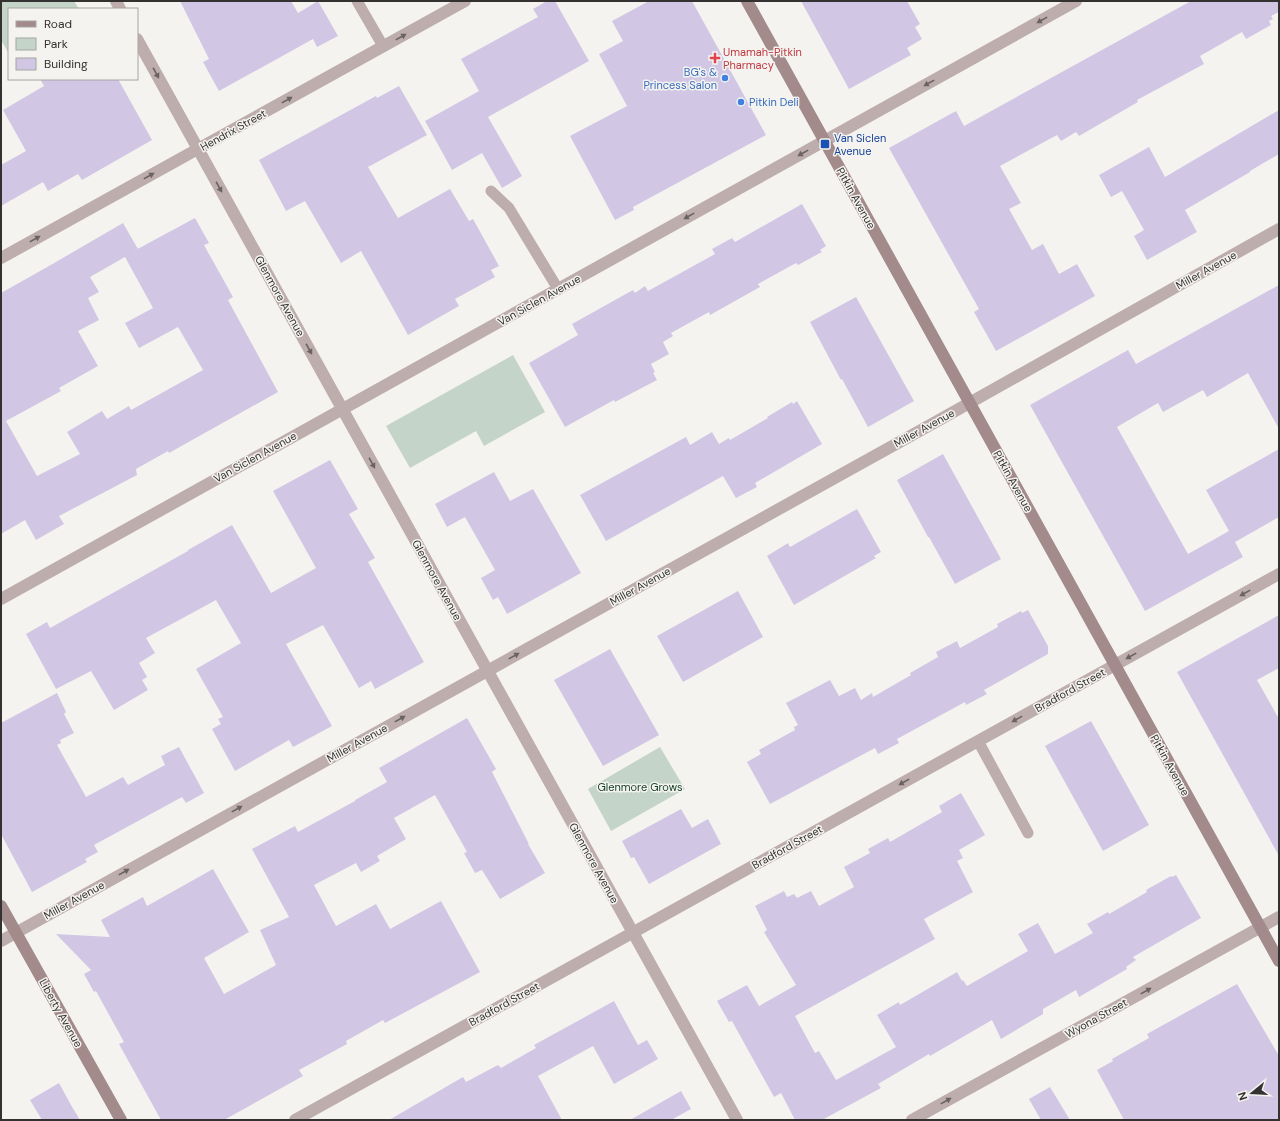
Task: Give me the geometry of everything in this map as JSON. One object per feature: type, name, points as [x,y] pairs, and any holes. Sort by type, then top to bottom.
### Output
[{"type":"street","name":"Hendrix Street","points":[[1,258],[465,1]]},
{"type":"street","name":"Pitkin Avenue","points":[[747,1],[1279,961]]},
{"type":"street","name":"Van Siclen Avenue","points":[[1,599],[1076,1]]},
{"type":"street","name":"Glenmore Avenue","points":[[138,41],[737,1120]]},
{"type":"street","name":"Miller Avenue","points":[[1,940],[487,671],[1279,229]]},
{"type":"street","name":"Bradford Street","points":[[295,1120],[1279,574]]},
{"type":"street","name":"Liberty Avenue","points":[[1,906],[121,1120]]},
{"type":"street","name":"Wyona Street","points":[[912,1120],[1279,917]]},
{"type":"lane","points":[[357,1],[383,46]]},
{"type":"lane","points":[[491,191],[509,208],[558,289]]},
{"type":"lane","points":[[978,741],[1028,833]]},
{"type":"green space","points":[[1,1],[74,1],[78,8],[8,8],[8,52],[1,40]]},
{"type":"green space","points":[[513,355],[545,412],[484,446],[476,431],[410,468],[386,426]]},
{"type":"green space","name":"Glenmore Grows","points":[[660,747],[685,789],[611,831],[588,789]]},
{"type":"building","points":[[180,1],[291,1],[298,13],[318,1],[338,36],[317,47],[313,39],[219,91],[203,62],[209,59]]},
{"type":"building","points":[[547,1],[555,1],[589,61],[488,117],[522,176],[502,188],[482,153],[452,170],[425,121],[479,91],[461,59],[538,17],[533,9]]},
{"type":"building","points":[[649,1],[692,1],[766,135],[633,207],[634,210],[615,220],[570,136],[627,106],[599,54],[623,41],[612,21]]},
{"type":"building","points":[[801,1],[907,1],[920,24],[915,27],[922,39],[907,48],[911,55],[849,89]]},
{"type":"building","points":[[1191,1],[1279,1],[1279,12],[1271,16],[1273,19],[1269,21],[1271,25],[1246,39],[1242,32],[1200,56],[1204,64],[1137,100],[1138,102],[1079,136],[1076,132],[1061,141],[1057,135],[1000,166],[1021,203],[1009,209],[1032,250],[1043,244],[1059,274],[1077,264],[1095,296],[996,351],[974,312],[979,309],[889,148],[956,111],[964,126]]},
{"type":"building","points":[[41,80],[119,80],[152,140],[82,180],[78,174],[48,191],[43,182],[1,206],[1,165],[26,151],[3,110],[44,86]]},
{"type":"building","points":[[399,86],[427,135],[368,167],[398,218],[450,189],[469,221],[473,219],[499,266],[491,270],[495,277],[455,299],[459,306],[408,335],[361,251],[341,263],[305,201],[286,211],[259,160],[376,96],[377,98]]},
{"type":"building","points":[[1279,110],[1279,154],[1185,210],[1197,232],[1147,260],[1134,236],[1144,230],[1122,191],[1111,197],[1099,175],[1149,147],[1165,177]]},
{"type":"building","points":[[802,204],[826,246],[820,250],[822,252],[798,265],[796,263],[758,284],[760,287],[710,315],[709,312],[671,333],[673,336],[663,342],[669,354],[651,364],[655,372],[653,373],[657,380],[615,402],[614,400],[565,427],[529,363],[578,335],[572,324],[633,290],[635,293],[645,286],[648,291],[715,254],[712,249],[732,238],[735,242]]},
{"type":"building","points":[[195,218],[209,243],[204,245],[233,297],[228,300],[278,392],[169,453],[168,451],[136,469],[137,475],[59,516],[64,524],[36,540],[25,520],[1,534],[1,293],[123,223],[138,249]],"holes":[[[125,257],[153,308],[125,323],[139,348],[178,327],[203,370],[131,410],[129,406],[107,419],[102,411],[67,432],[80,454],[37,476],[6,421],[61,391],[59,388],[98,366],[78,331],[99,320],[88,298],[99,292],[90,277]]]},
{"type":"building","points":[[1279,285],[1279,429],[1248,373],[1207,397],[1203,390],[1163,412],[1158,403],[1117,427],[1188,554],[1229,531],[1206,490],[1279,449],[1279,517],[1235,542],[1243,557],[1145,611],[1030,405],[1128,350],[1136,364]]},
{"type":"building","points":[[856,297],[914,401],[868,427],[810,322]]},
{"type":"building","points":[[797,401],[822,444],[755,483],[757,487],[736,498],[723,476],[606,541],[580,495],[686,437],[690,445],[712,432],[719,444],[729,438],[730,440],[792,402],[793,404]]},
{"type":"building","points":[[943,454],[1001,559],[955,584],[897,480]]},
{"type":"building","points":[[330,460],[358,509],[349,514],[375,558],[368,562],[424,662],[375,689],[371,681],[359,688],[323,625],[286,644],[332,726],[293,747],[289,740],[235,771],[212,729],[221,724],[218,719],[223,717],[196,669],[241,643],[216,600],[146,638],[155,653],[139,663],[147,677],[142,680],[148,690],[114,710],[91,671],[56,689],[26,634],[47,622],[50,628],[232,525],[271,593],[316,568],[273,491]]},
{"type":"building","points":[[494,472],[510,501],[533,489],[581,573],[507,614],[498,597],[493,600],[481,578],[495,570],[465,517],[447,527],[435,504]]},
{"type":"building","points":[[857,509],[881,552],[874,556],[876,558],[794,605],[767,556],[788,543],[790,547]]},
{"type":"building","points":[[738,591],[763,637],[683,682],[657,636]]},
{"type":"building","points":[[1028,610],[1048,646],[1048,654],[984,690],[987,694],[966,705],[965,702],[897,739],[899,743],[878,754],[875,748],[770,804],[747,762],[761,754],[759,750],[795,730],[794,727],[798,725],[786,703],[830,680],[839,696],[855,688],[861,700],[872,693],[873,697],[938,657],[936,652],[957,641],[960,648],[998,627],[997,624],[1021,611],[1022,613]]},
{"type":"building","points":[[1279,615],[1279,668],[1257,680],[1279,719],[1279,856],[1177,672]]},
{"type":"building","points":[[610,649],[659,735],[603,766],[554,680]]},
{"type":"building","points":[[57,693],[66,712],[64,714],[74,733],[60,740],[61,743],[57,745],[86,797],[123,777],[128,785],[165,765],[161,756],[179,747],[204,793],[186,803],[182,797],[94,845],[98,852],[85,859],[87,862],[32,892],[1,834],[1,723]]},
{"type":"building","points":[[467,718],[496,769],[492,772],[528,844],[545,873],[500,899],[482,870],[475,873],[464,853],[467,852],[435,795],[394,818],[406,839],[377,856],[380,861],[361,872],[356,863],[314,885],[336,926],[376,904],[390,929],[441,901],[480,972],[385,1023],[383,1020],[346,1041],[347,1044],[299,1070],[303,1076],[224,1120],[161,1120],[119,1044],[124,1042],[96,991],[94,992],[84,974],[91,970],[56,934],[110,937],[101,920],[143,897],[147,906],[213,869],[249,932],[204,958],[224,994],[276,965],[260,930],[289,917],[252,849],[295,826],[298,832],[387,782],[379,768]]},
{"type":"building","points":[[1091,721],[1149,825],[1103,851],[1045,746]]},
{"type":"building","points":[[961,793],[985,835],[959,850],[963,858],[957,861],[973,892],[924,919],[935,939],[795,1016],[815,1053],[819,1051],[836,1080],[896,1047],[877,1015],[899,1002],[900,1005],[957,972],[967,986],[1028,951],[1018,934],[1038,923],[1055,954],[1093,933],[1087,924],[1108,912],[1109,914],[1147,892],[1146,890],[1171,876],[1176,875],[1201,918],[1133,957],[1136,960],[1126,967],[1127,969],[1079,997],[1076,990],[1043,1009],[1043,1014],[1001,1039],[992,1020],[878,1084],[881,1088],[822,1120],[795,1120],[781,1093],[774,1097],[732,1021],[729,1022],[717,1001],[747,985],[759,1006],[796,985],[764,932],[767,930],[755,906],[784,891],[787,897],[794,894],[797,898],[811,891],[819,906],[854,887],[844,867],[870,853],[868,849],[888,838],[890,842],[942,812],[939,806]]},
{"type":"building","points":[[681,809],[692,828],[708,819],[721,844],[649,884],[634,857],[631,858],[622,841]]},
{"type":"building","points":[[1237,984],[1279,1056],[1279,1120],[1124,1120],[1097,1070],[1113,1061],[1112,1059],[1149,1038],[1147,1034]]},
{"type":"building","points":[[614,1001],[638,1045],[647,1040],[658,1059],[614,1084],[593,1046],[538,1076],[562,1120],[389,1120],[463,1077],[466,1082],[498,1065],[501,1068],[536,1048],[534,1045]]},
{"type":"building","points":[[59,1083],[80,1120],[42,1120],[30,1100]]},
{"type":"building","points":[[1050,1087],[1070,1120],[1041,1120],[1029,1099]]},
{"type":"building","points":[[681,1091],[691,1109],[671,1120],[630,1120]]},
{"type":"place","name":"Umamah-Pitkin Pharmacy","points":[[715,58]]},
{"type":"place","name":"BG's & Princess Salon","points":[[725,78]]},
{"type":"place","name":"Pitkin Deli","points":[[741,102]]},
{"type":"place","name":"Van Siclen Avenue","points":[[825,144]]}]
